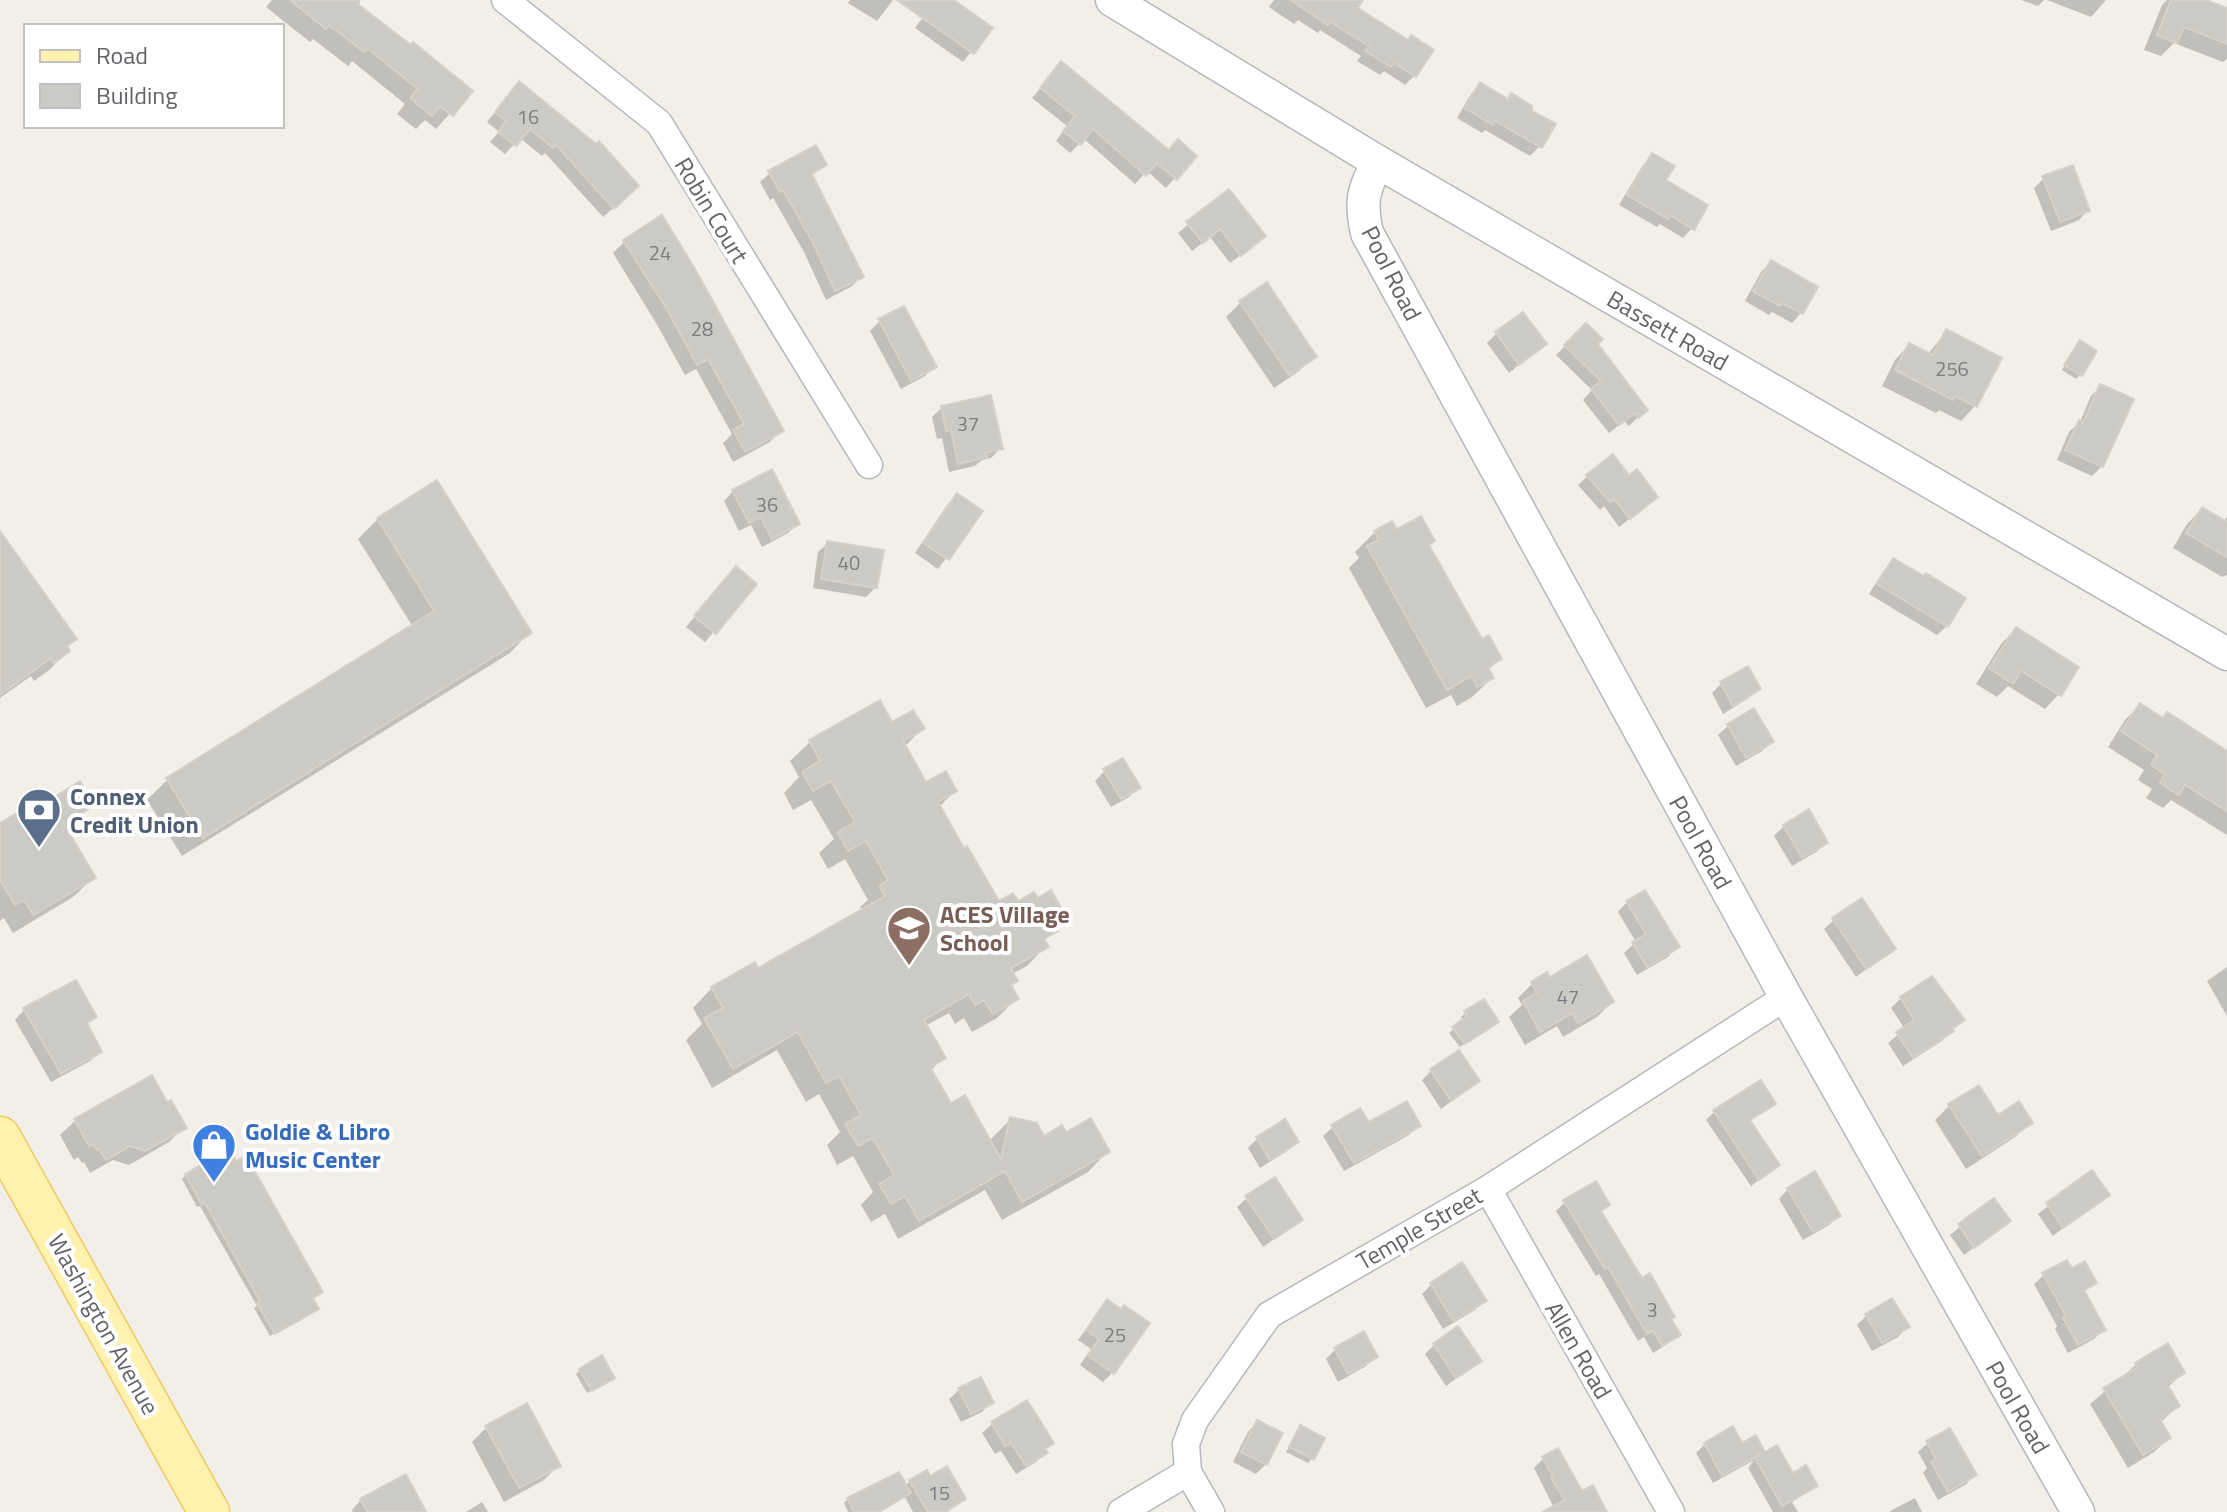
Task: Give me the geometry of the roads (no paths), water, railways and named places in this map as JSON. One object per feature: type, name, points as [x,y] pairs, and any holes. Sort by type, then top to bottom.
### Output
[{"type":"main road","name":"Washington Avenue","points":[[0,1137],[209,1512]]},
{"type":"street","name":"Robin Court","points":[[505,0],[659,123],[869,465]]},
{"type":"street","name":"Bassett Road","points":[[1112,0],[1378,162],[2227,654]]},
{"type":"street","name":"Pool Road","points":[[1378,162],[1365,186],[1363,197],[1367,233],[1786,997],[2078,1512]]},
{"type":"street","name":"Temple Street","points":[[1188,1472],[1186,1444],[1195,1420],[1269,1315],[1488,1189],[1786,997]]},
{"type":"street","name":"Allen Road","points":[[1488,1189],[1671,1512]]},
{"type":"street","points":[[1121,1512],[1188,1472],[1211,1512]]},
{"type":"place","name":"Connex Credit Union","points":[[39,849]]},
{"type":"place","name":"ACES Village School","points":[[909,967]]},
{"type":"place","name":"Goldie & Libro Music Center","points":[[214,1184]]}]
